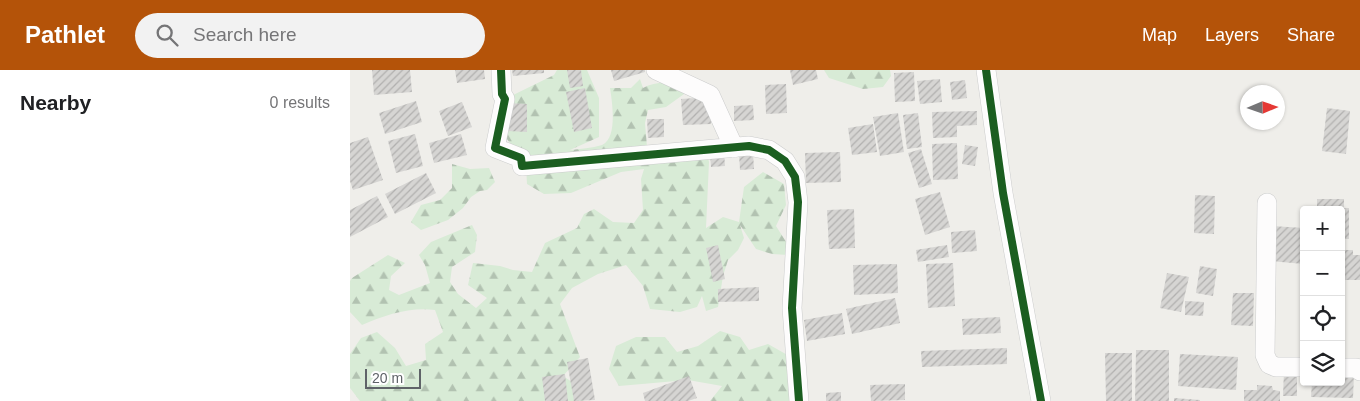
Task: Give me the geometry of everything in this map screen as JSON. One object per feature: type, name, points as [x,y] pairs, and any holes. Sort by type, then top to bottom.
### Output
[{"type":"street","points":[[500,70],[502,94],[505,99],[495,148],[521,158],[522,166],[749,146],[769,150],[785,161],[795,177],[798,202],[792,308],[799,401]]},
{"type":"street","points":[[656,70],[710,95],[734,148]]},
{"type":"street","points":[[986,70],[1003,193],[1041,401]]},
{"type":"street","points":[[1267,203],[1265,355],[1270,364],[1276,367],[1300,367]]},
{"type":"street","points":[[1345,368],[1356,368],[1360,371]]},
{"type":"green space","points":[[557,70],[587,70],[599,98],[599,137],[570,150],[598,146],[607,141],[613,119],[610,88],[631,88],[640,79],[643,88],[649,85],[667,83],[691,89],[666,107],[648,110],[645,123],[647,147],[705,146],[709,162],[706,228],[723,217],[739,222],[744,187],[763,172],[784,184],[786,205],[776,226],[788,245],[788,255],[772,254],[756,249],[740,225],[744,238],[738,250],[728,260],[723,276],[718,307],[706,311],[702,296],[697,307],[680,312],[650,309],[643,286],[626,265],[598,274],[572,288],[560,304],[580,357],[563,376],[575,384],[584,401],[360,401],[350,388],[350,354],[361,338],[377,332],[395,348],[406,366],[426,360],[425,344],[443,332],[435,310],[425,309],[398,313],[362,325],[350,312],[350,281],[352,278],[388,255],[405,263],[391,276],[389,290],[399,295],[430,283],[425,265],[419,255],[431,242],[472,225],[477,235],[475,252],[452,267],[450,282],[458,294],[476,308],[487,298],[468,285],[473,263],[532,272],[545,243],[577,228],[584,214],[594,209],[613,222],[634,223],[643,210],[641,179],[644,169],[621,172],[571,193],[544,194],[527,184],[526,166],[502,132],[505,99],[554,75]]},
{"type":"green space","points":[[824,70],[890,70],[891,76],[883,87],[863,89],[829,78]]},
{"type":"green space","points":[[452,164],[470,169],[489,168],[495,182],[487,190],[480,191],[471,197],[463,208],[448,220],[421,230],[411,222],[421,205],[440,200],[452,188]]},
{"type":"green space","points":[[720,331],[740,337],[749,350],[768,344],[791,357],[798,401],[710,401],[722,386],[688,380],[619,386],[609,369],[616,346],[636,337],[665,337],[677,352],[698,346]]},
{"type":"building","points":[[372,70],[410,70],[412,92],[374,95]]},
{"type":"building","points":[[455,70],[484,70],[485,79],[457,83]]},
{"type":"building","points":[[512,70],[544,70],[544,73],[513,76]]},
{"type":"building","points":[[567,70],[581,70],[583,86],[570,88]]},
{"type":"building","points":[[611,70],[645,70],[645,72],[614,81]]},
{"type":"building","points":[[790,70],[816,70],[818,79],[793,85]]},
{"type":"building","points":[[914,72],[915,101],[895,102],[894,73]]},
{"type":"building","points":[[940,79],[942,102],[920,104],[917,81]]},
{"type":"building","points":[[965,80],[967,98],[952,100],[950,82]]},
{"type":"building","points":[[786,84],[787,113],[766,114],[765,85]]},
{"type":"building","points":[[585,88],[592,128],[574,132],[566,92]]},
{"type":"building","points":[[710,97],[711,124],[683,125],[681,99]]},
{"type":"building","points":[[416,101],[422,122],[385,134],[379,113]]},
{"type":"building","points":[[462,102],[472,127],[448,136],[439,111]]},
{"type":"building","points":[[508,103],[527,104],[527,132],[508,131]]},
{"type":"building","points":[[753,105],[754,120],[734,121],[734,106]]},
{"type":"building","points":[[1327,108],[1350,111],[1346,154],[1322,151]]},
{"type":"building","points":[[977,111],[977,125],[957,126],[957,137],[933,138],[932,112]]},
{"type":"building","points":[[898,113],[904,152],[880,156],[873,117]]},
{"type":"building","points":[[918,113],[922,147],[907,149],[903,115]]},
{"type":"building","points":[[647,119],[664,119],[664,137],[648,138]]},
{"type":"building","points":[[873,124],[877,152],[852,155],[848,128]]},
{"type":"building","points":[[415,134],[423,166],[396,173],[388,141]]},
{"type":"building","points":[[461,134],[467,155],[434,163],[429,143]]},
{"type":"building","points":[[368,137],[383,180],[353,190],[350,181],[350,143]]},
{"type":"building","points":[[957,143],[958,179],[933,180],[932,144]]},
{"type":"building","points":[[965,145],[978,147],[975,166],[962,164]]},
{"type":"building","points":[[921,149],[932,184],[919,188],[908,153]]},
{"type":"building","points":[[840,152],[841,182],[806,183],[805,153]]},
{"type":"building","points":[[724,153],[725,166],[711,167],[710,154]]},
{"type":"building","points":[[753,153],[754,169],[740,170],[739,154]]},
{"type":"building","points":[[426,173],[436,193],[395,214],[385,194]]},
{"type":"building","points":[[940,192],[950,227],[925,235],[915,199]]},
{"type":"building","points":[[1195,195],[1215,196],[1214,234],[1194,233]]},
{"type":"building","points":[[377,196],[388,217],[350,237],[350,210]]},
{"type":"building","points":[[1317,199],[1344,199],[1344,206],[1317,206]]},
{"type":"building","points":[[1345,208],[1349,208],[1349,239],[1345,239]]},
{"type":"building","points":[[854,209],[855,248],[829,249],[827,210]]},
{"type":"building","points":[[1272,226],[1300,228],[1300,264],[1270,261]]},
{"type":"building","points":[[975,230],[977,251],[952,253],[951,232]]},
{"type":"building","points":[[718,245],[725,279],[713,282],[706,248]]},
{"type":"building","points":[[947,245],[949,257],[918,262],[916,250]]},
{"type":"building","points":[[1345,250],[1353,250],[1353,255],[1360,255],[1360,280],[1345,280]]},
{"type":"building","points":[[953,263],[955,306],[928,308],[926,264]]},
{"type":"building","points":[[897,264],[898,293],[854,295],[853,265]]},
{"type":"building","points":[[1200,266],[1217,269],[1213,296],[1196,293]]},
{"type":"building","points":[[1167,273],[1189,277],[1181,312],[1160,308]]},
{"type":"building","points":[[759,287],[759,301],[718,302],[718,289]]},
{"type":"building","points":[[1233,293],[1254,293],[1253,326],[1231,325]]},
{"type":"building","points":[[895,298],[900,323],[852,334],[846,309]]},
{"type":"building","points":[[1185,301],[1204,302],[1203,316],[1185,315]]},
{"type":"building","points":[[842,313],[845,334],[807,341],[804,320]]},
{"type":"building","points":[[1000,317],[1001,333],[963,335],[962,319]]},
{"type":"building","points":[[1007,348],[1007,364],[922,367],[921,351]]},
{"type":"building","points":[[1136,350],[1169,350],[1169,401],[1135,401]]},
{"type":"building","points":[[1105,353],[1132,353],[1132,401],[1106,401]]},
{"type":"building","points":[[1180,354],[1238,357],[1236,390],[1178,386]]},
{"type":"building","points":[[588,358],[595,400],[574,401],[567,362]]},
{"type":"building","points":[[1284,370],[1297,371],[1297,396],[1283,396]]},
{"type":"building","points":[[565,374],[568,401],[545,401],[542,377]]},
{"type":"building","points":[[1345,375],[1354,375],[1353,398],[1311,397],[1312,386],[1345,386]]},
{"type":"building","points":[[689,376],[697,398],[688,401],[645,401],[643,393]]},
{"type":"building","points":[[905,384],[905,400],[871,401],[870,385]]},
{"type":"building","points":[[1257,385],[1272,386],[1273,390],[1280,391],[1280,401],[1244,401],[1244,390],[1257,390]]},
{"type":"building","points":[[841,392],[841,401],[826,401],[826,393]]},
{"type":"building","points":[[1174,398],[1200,400],[1200,401],[1174,401]]},
{"type":"cycle path","points":[[501,70],[502,94],[505,99],[495,148],[521,158],[522,166],[749,146],[769,150],[785,161],[795,177],[798,202],[792,308],[799,401]]},
{"type":"cycle path","points":[[986,70],[1003,193],[1041,401]]}]
